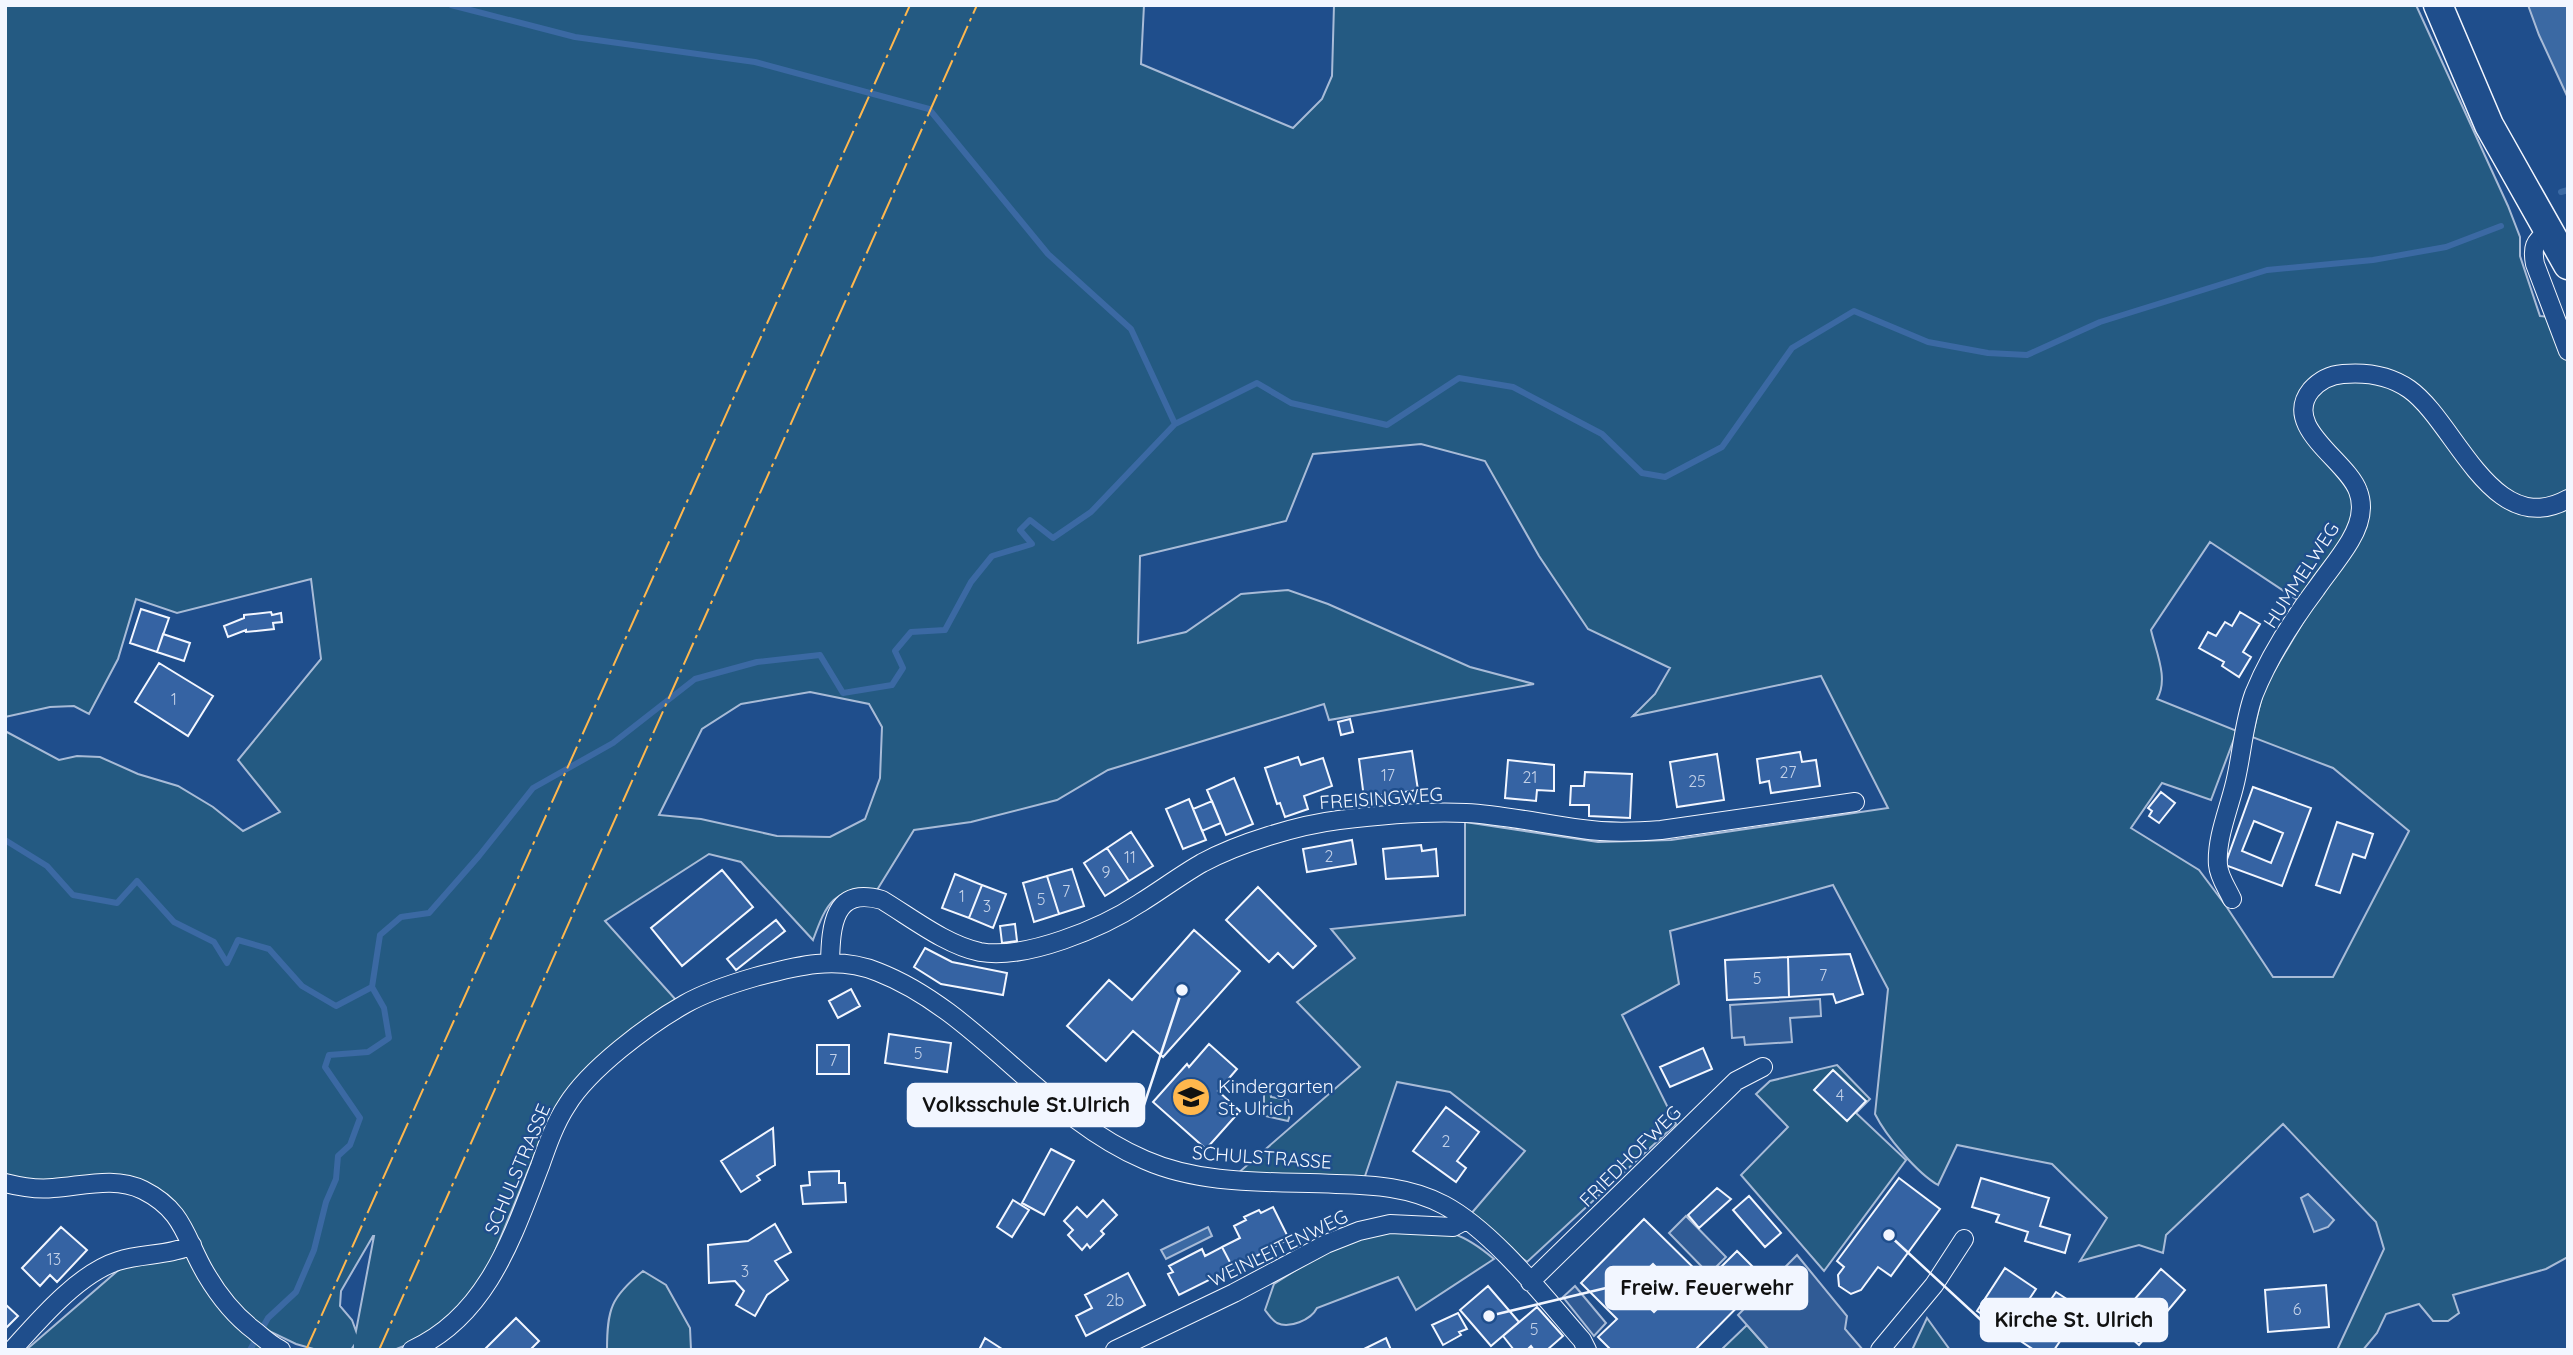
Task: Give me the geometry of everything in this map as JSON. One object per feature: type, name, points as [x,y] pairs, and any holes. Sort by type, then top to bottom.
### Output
[{"type":"main road","points":[[2438,5],[2489,125],[2568,265]]},
{"type":"street","points":[[2548,232],[2535,242],[2535,264],[2568,352]]},
{"type":"street","name":"HUMMELWEG","points":[[2232,899],[2218,867],[2218,851],[2240,767],[2248,711],[2267,668],[2294,620],[2348,544],[2361,515],[2361,500],[2351,475],[2315,439],[2307,426],[2304,404],[2317,384],[2339,374],[2360,373],[2392,380],[2422,400],[2479,475],[2496,492],[2527,507],[2545,507],[2568,499]]},
{"type":"street","name":"FREISINGWEG","points":[[830,962],[831,927],[836,914],[845,904],[857,897],[869,896],[882,900],[961,946],[979,952],[1000,953],[1038,947],[1071,937],[1140,904],[1180,876],[1223,853],[1282,832],[1324,822],[1401,814],[1465,813],[1584,830],[1630,832],[1661,830],[1855,802]]},
{"type":"street","name":"SCHULSTRASSE","points":[[412,1350],[449,1328],[474,1304],[492,1277],[514,1234],[549,1141],[567,1104],[592,1076],[624,1047],[692,1001],[774,972],[830,962],[857,965],[880,972],[913,990],[971,1032],[1082,1125],[1145,1161],[1212,1178],[1386,1186],[1419,1193],[1448,1206],[1500,1248],[1587,1350]]},
{"type":"street","name":"FRIEDHOFWEG","points":[[1530,1282],[1736,1081],[1763,1067]]},
{"type":"street","points":[[5,1183],[27,1188],[109,1183],[135,1187],[161,1201],[185,1228],[205,1273],[221,1296],[245,1323],[279,1349]]},
{"type":"street","name":"WEINLEITENWEG","points":[[1115,1350],[1234,1293],[1326,1244],[1359,1231],[1390,1224],[1453,1227],[1466,1220]]},
{"type":"street","points":[[1880,1350],[1934,1285],[1964,1239]]},
{"type":"street","points":[[12,1350],[81,1282],[102,1266],[121,1260],[170,1253],[192,1245]]},
{"type":"shaded area","points":[[5,5],[1144,5],[1141,64],[1293,128],[1322,99],[1332,76],[1334,5],[2416,5],[2508,206],[2520,237],[2520,256],[2540,316],[2568,319],[2568,1257],[2546,1269],[2453,1295],[2459,1313],[2448,1321],[2433,1321],[2419,1304],[2386,1314],[2377,1333],[2363,1350],[2337,1350],[2384,1249],[2376,1222],[2283,1124],[2166,1235],[2163,1253],[2139,1245],[2080,1261],[2107,1218],[2052,1164],[1957,1145],[1938,1185],[1912,1163],[1880,1123],[1875,1114],[1888,989],[1833,885],[1670,931],[1679,984],[1622,1015],[1676,1124],[1527,1262],[1470,1215],[1525,1151],[1450,1092],[1397,1082],[1364,1179],[1237,1174],[1360,1067],[1297,1002],[1355,958],[1331,929],[1465,915],[1465,822],[1598,842],[1671,840],[1888,808],[1821,676],[1633,716],[1655,694],[1670,668],[1588,629],[1539,556],[1485,461],[1421,444],[1313,454],[1286,521],[1140,556],[1138,643],[1186,632],[1241,594],[1288,590],[1328,604],[1470,667],[1534,684],[1329,720],[1324,704],[1108,770],[1057,800],[971,822],[914,830],[877,890],[850,892],[834,900],[823,916],[813,940],[741,862],[709,854],[605,921],[676,1000],[543,1134],[489,1266],[455,1313],[414,1342],[394,1350],[353,1350],[353,1347],[351,1350],[317,1350],[271,1332],[231,1301],[165,1196],[24,1181],[5,1174],[5,731],[59,760],[77,756],[100,757],[138,774],[178,786],[213,807],[243,831],[280,812],[238,760],[321,659],[311,579],[177,613],[136,599],[118,659],[89,714],[74,706],[50,707],[5,717]],"holes":[[[2210,542],[2311,609],[2264,688],[2252,737],[2333,768],[2409,831],[2333,977],[2273,977],[2199,870],[2131,828],[2162,783],[2211,800],[2237,731],[2157,699],[2162,674],[2151,630]],[[810,692],[869,704],[882,727],[880,778],[865,819],[830,837],[777,836],[701,819],[659,815],[702,729],[741,704]],[[373,1236],[374,1236],[356,1331],[352,1320],[340,1306],[341,1291]]]},
{"type":"shaded area","points":[[2528,5],[2568,5],[2568,98],[2539,35]]},
{"type":"shaded area","points":[[1820,999],[1821,1016],[1790,1018],[1792,1042],[1745,1045],[1744,1037],[1732,1038],[1730,1005]]},
{"type":"shaded area","points":[[1837,1065],[1870,1099],[1856,1113],[1906,1160],[1824,1271],[1741,1175],[1788,1127],[1756,1094],[1770,1081]]},
{"type":"shaded area","points":[[1264,1091],[1270,1091],[1271,1097],[1288,1100],[1291,1112],[1288,1121],[1261,1115],[1258,1109],[1264,1106]]},
{"type":"shaded area","points":[[2308,1194],[2334,1220],[2328,1227],[2314,1232],[2301,1198]]},
{"type":"shaded area","points":[[1686,1216],[1726,1257],[1709,1274],[1669,1233]]},
{"type":"shaded area","points":[[1208,1227],[1212,1236],[1166,1259],[1161,1250]]},
{"type":"shaded area","points":[[1395,1228],[1437,1230],[1458,1235],[1494,1259],[1416,1310],[1398,1277],[1317,1308],[1305,1320],[1293,1324],[1277,1323],[1265,1310],[1274,1284],[1310,1261],[1363,1234]]},
{"type":"shaded area","points":[[191,1250],[269,1350],[26,1350],[122,1267],[184,1258]]},
{"type":"shaded area","points":[[1797,1255],[1847,1316],[1845,1329],[1863,1350],[1769,1350],[1738,1315]]},
{"type":"shaded area","points":[[643,1271],[666,1285],[690,1328],[691,1350],[607,1350],[608,1324],[613,1305],[624,1289]]},
{"type":"shaded area","points":[[1575,1286],[1606,1323],[1594,1336],[1563,1297]]},
{"type":"shaded area","points":[[1927,1318],[1950,1350],[1912,1350]]},
{"type":"shaded area","points":[[1747,1325],[1769,1350],[1721,1350]]},
{"type":"building","points":[[141,609],[169,618],[157,652],[130,643]]},
{"type":"building","points":[[271,612],[272,615],[281,613],[282,622],[273,623],[274,629],[246,630],[228,637],[224,626],[244,618],[244,615]]},
{"type":"building","points":[[2240,612],[2260,624],[2243,652],[2251,657],[2239,677],[2222,666],[2224,662],[2199,648],[2208,632],[2216,636],[2225,622],[2232,626]]},
{"type":"building","points":[[163,634],[190,643],[184,661],[157,652]]},
{"type":"building","points":[[159,663],[213,696],[188,736],[135,702]]},
{"type":"building","points":[[1350,719],[1353,732],[1341,735],[1338,722]]},
{"type":"building","points":[[1412,751],[1418,790],[1364,798],[1359,759]]},
{"type":"building","points":[[1800,752],[1802,762],[1816,760],[1820,786],[1771,793],[1769,781],[1760,783],[1757,759]]},
{"type":"building","points":[[1717,754],[1724,800],[1677,807],[1670,762]]},
{"type":"building","points":[[1298,757],[1301,765],[1323,758],[1332,786],[1304,796],[1308,809],[1285,817],[1280,803],[1277,804],[1265,768]]},
{"type":"building","points":[[1508,760],[1554,765],[1554,791],[1537,790],[1536,801],[1505,798]]},
{"type":"building","points":[[1585,772],[1632,774],[1630,818],[1589,816],[1589,805],[1570,805],[1571,786],[1584,786]]},
{"type":"building","points":[[1234,778],[1253,824],[1226,835],[1207,790]]},
{"type":"building","points":[[2253,787],[2311,808],[2282,886],[2225,865]],"holes":[[[2254,821],[2283,833],[2271,863],[2242,851]]]},
{"type":"building","points":[[2161,792],[2175,803],[2159,823],[2149,816],[2152,811],[2148,808]]},
{"type":"building","points":[[1189,799],[1206,840],[1183,849],[1166,809]]},
{"type":"building","points":[[1212,801],[1221,823],[1202,831],[1193,809]]},
{"type":"building","points":[[2337,822],[2373,834],[2365,858],[2353,854],[2340,893],[2316,885]]},
{"type":"building","points":[[1131,832],[1153,866],[1129,881],[1107,848]]},
{"type":"building","points":[[1352,840],[1356,864],[1307,872],[1303,849]]},
{"type":"building","points":[[1421,845],[1422,851],[1436,849],[1438,876],[1386,879],[1383,849]]},
{"type":"building","points":[[1107,848],[1129,881],[1105,896],[1084,863]]},
{"type":"building","points":[[1072,869],[1084,906],[1059,914],[1047,876]]},
{"type":"building","points":[[722,870],[753,907],[682,966],[651,928]]},
{"type":"building","points":[[955,874],[982,885],[969,918],[942,908]]},
{"type":"building","points":[[1047,876],[1059,914],[1034,922],[1023,883]]},
{"type":"building","points":[[982,885],[1006,894],[993,928],[969,918]]},
{"type":"building","points":[[1258,887],[1316,946],[1293,968],[1278,953],[1269,962],[1226,920]]},
{"type":"building","points":[[776,920],[785,931],[736,970],[727,959]]},
{"type":"building","points":[[1015,924],[1017,941],[1002,943],[1000,926]]},
{"type":"building","points":[[1194,930],[1240,971],[1163,1057],[1133,1031],[1106,1061],[1067,1026],[1109,980],[1132,1000]]},
{"type":"building","points":[[925,948],[952,962],[1007,973],[1003,995],[941,984],[914,967]]},
{"type":"building","points":[[1850,954],[1863,994],[1836,1003],[1833,994],[1789,997],[1788,957]]},
{"type":"building","points":[[1788,957],[1789,997],[1727,1000],[1725,960]]},
{"type":"building","points":[[851,989],[860,1006],[838,1018],[829,1001]]},
{"type":"building","points":[[889,1034],[951,1043],[947,1072],[885,1063]]},
{"type":"building","name":"Kindergarten St. Ulrich","points":[[1209,1044],[1237,1069],[1218,1091],[1240,1111],[1206,1149],[1153,1102]]},
{"type":"building","points":[[817,1045],[849,1045],[849,1074],[817,1074]]},
{"type":"building","points":[[1703,1048],[1712,1069],[1670,1087],[1660,1067]]},
{"type":"building","points":[[1833,1070],[1866,1101],[1847,1121],[1814,1090]]},
{"type":"building","points":[[1446,1107],[1479,1132],[1457,1161],[1466,1168],[1456,1182],[1413,1151]]},
{"type":"building","points":[[773,1128],[775,1165],[757,1176],[760,1180],[741,1192],[721,1161]]},
{"type":"building","points":[[1051,1149],[1074,1161],[1044,1215],[1022,1203]]},
{"type":"building","points":[[839,1171],[839,1183],[845,1183],[846,1202],[803,1204],[801,1186],[810,1185],[809,1172]]},
{"type":"building","points":[[1899,1178],[1940,1209],[1891,1276],[1878,1267],[1861,1290],[1851,1294],[1839,1286],[1838,1275],[1844,1267],[1837,1261]]},
{"type":"building","points":[[1981,1178],[2049,1198],[2040,1226],[2070,1235],[2065,1253],[2025,1241],[2028,1232],[1996,1222],[1999,1215],[1972,1207]]},
{"type":"building","points":[[1717,1188],[1731,1199],[1699,1228],[1688,1215]]},
{"type":"building","points":[[1749,1196],[1781,1233],[1765,1247],[1733,1210]]},
{"type":"building","points":[[1013,1200],[1029,1210],[1012,1237],[997,1227]]},
{"type":"building","points":[[1103,1200],[1117,1215],[1101,1231],[1104,1234],[1090,1248],[1087,1244],[1082,1250],[1068,1235],[1073,1230],[1064,1221],[1077,1207],[1087,1217]]},
{"type":"building","points":[[1273,1207],[1289,1239],[1233,1268],[1222,1247],[1240,1238],[1234,1226],[1246,1220],[1244,1217]]},
{"type":"building","points":[[1644,1219],[1707,1281],[1737,1251],[1765,1279],[1695,1350],[1611,1350],[1598,1337],[1617,1319],[1581,1283]],"holes":[[[1653,1264],[1677,1289],[1654,1312],[1629,1287]]]},
{"type":"building","points":[[775,1224],[791,1252],[775,1261],[788,1280],[767,1295],[755,1316],[736,1305],[744,1291],[735,1281],[709,1283],[708,1245],[748,1241]]},
{"type":"building","points":[[61,1227],[87,1250],[57,1282],[50,1275],[40,1286],[22,1268]]},
{"type":"building","points":[[1222,1247],[1233,1268],[1179,1295],[1168,1274],[1173,1272],[1169,1266],[1202,1249],[1205,1256]]},
{"type":"building","points":[[2005,1268],[2036,1289],[2008,1331],[1977,1311]]},
{"type":"building","points":[[2161,1269],[2185,1290],[2139,1345],[2114,1323]]},
{"type":"building","points":[[1128,1273],[1145,1305],[1086,1336],[1076,1316],[1092,1308],[1085,1295]]},
{"type":"building","points":[[2326,1285],[2329,1327],[2268,1332],[2265,1290]]},
{"type":"building","points":[[1488,1286],[1519,1322],[1491,1346],[1460,1310]]},
{"type":"building","points":[[2056,1292],[2082,1309],[2054,1350],[2034,1350],[2022,1342]]},
{"type":"building","points":[[5,1304],[18,1316],[5,1329]]},
{"type":"building","points":[[1537,1307],[1563,1336],[1547,1350],[1534,1350],[1531,1346],[1527,1350],[1514,1350],[1503,1336]]},
{"type":"building","points":[[1458,1313],[1467,1329],[1443,1345],[1432,1325]]},
{"type":"building","points":[[516,1318],[539,1341],[530,1350],[484,1350]]},
{"type":"building","points":[[985,1338],[1002,1349],[1002,1350],[979,1350]]},
{"type":"building","points":[[1386,1338],[1391,1350],[1362,1350]]},
{"type":"waterway","points":[[451,5],[575,37],[755,62],[929,109],[1048,254],[1131,329],[1175,424]]},
{"type":"waterway","points":[[2561,192],[2568,190]]},
{"type":"waterway","points":[[250,1350],[268,1318],[296,1292],[314,1250],[326,1202],[336,1179],[338,1156],[350,1145],[360,1118],[325,1067],[329,1055],[368,1052],[389,1038],[384,1008],[372,987],[380,935],[401,917],[429,913],[533,788],[613,743],[695,679],[757,662],[820,655],[843,693],[892,685],[903,668],[895,651],[911,632],[945,630],[971,582],[992,556],[1032,544],[1020,530],[1030,520],[1053,538],[1091,512],[1175,424],[1257,383],[1291,403],[1387,425],[1459,378],[1513,387],[1602,434],[1642,473],[1665,477],[1722,447],[1792,348],[1854,311],[1928,342],[1988,353],[2027,355],[2100,322],[2267,270],[2373,260],[2446,247],[2501,226]]},
{"type":"waterway","points":[[5,840],[47,866],[73,895],[117,903],[137,881],[174,922],[214,942],[227,963],[238,940],[269,949],[302,986],[336,1006],[372,987]]},
{"type":"power","points":[[306,1350],[910,5]]},
{"type":"power","points":[[379,1350],[977,5]]},
{"type":"place","name":"Volksschule St.Ulrich","points":[[1182,990]]},
{"type":"place","name":"Kindergarten St. Ulrich","points":[[1191,1097]]},
{"type":"place","name":"Kirche St. Ulrich","points":[[1889,1235]]},
{"type":"place","name":"Freiw. Feuerwehr","points":[[1489,1316]]}]
